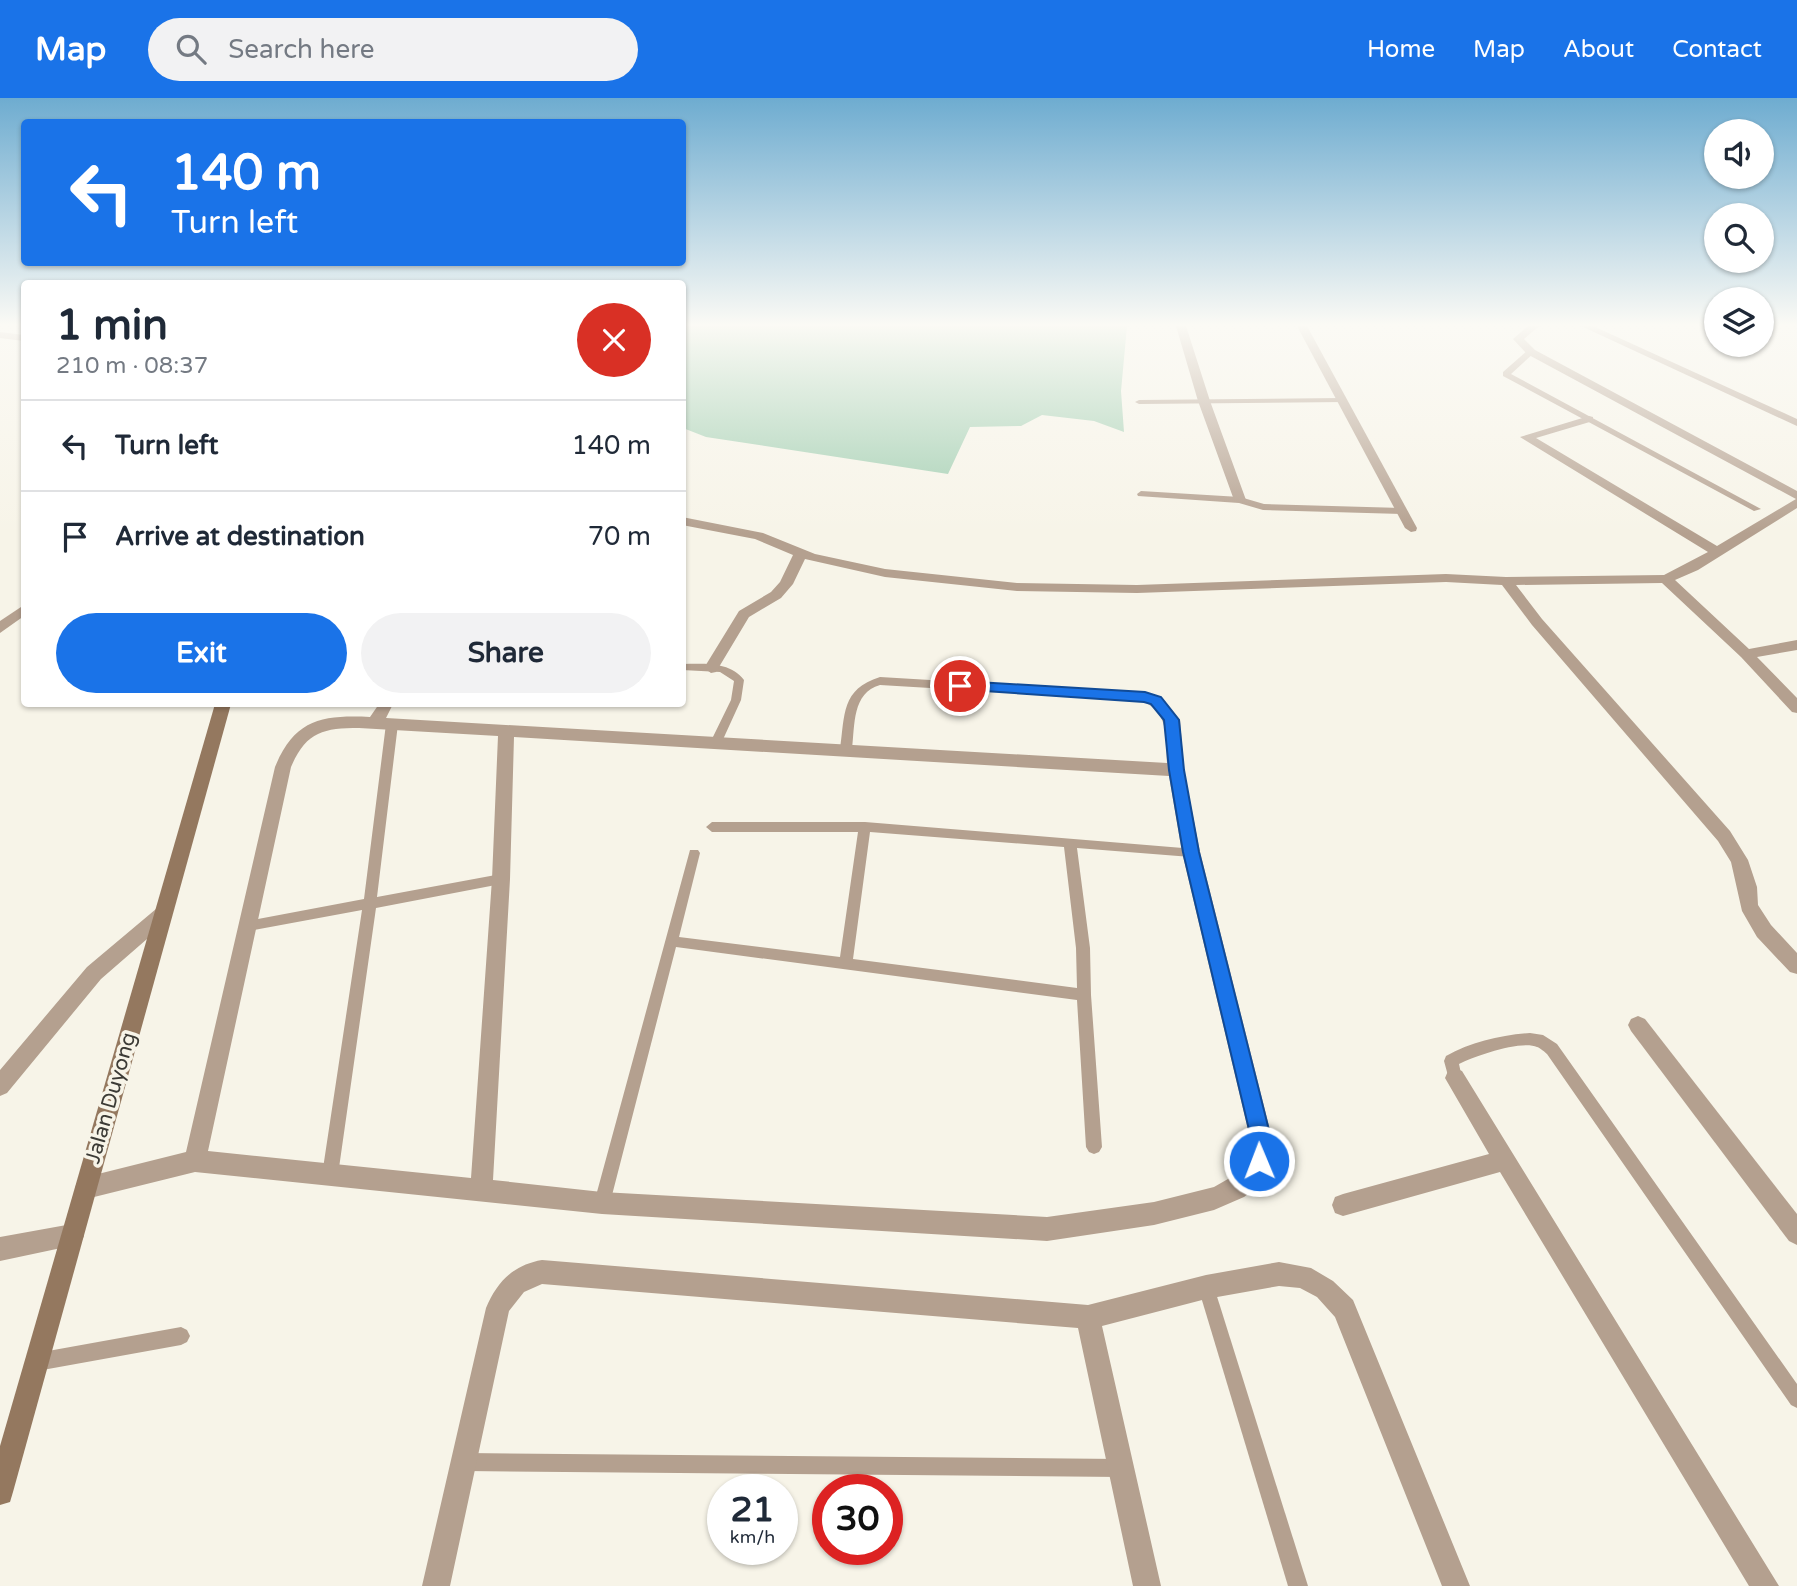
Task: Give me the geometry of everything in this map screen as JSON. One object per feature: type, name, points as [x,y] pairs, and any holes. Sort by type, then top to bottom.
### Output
[{"type":"main road","name":"Jalan Duyong","points":[[0,1492],[222,707]]},
{"type":"street","points":[[1202,395],[1240,499]]},
{"type":"street","points":[[1339,395],[1411,528]]},
{"type":"street","points":[[1611,395],[1797,496]]},
{"type":"street","points":[[1737,395],[1797,423]]},
{"type":"street","points":[[1589,419],[1527,438],[1716,551]]},
{"type":"street","points":[[686,522],[758,536],[846,567],[885,573],[1017,587],[1137,589],[1446,578],[1506,581],[1666,579],[1693,567],[1797,503]]},
{"type":"street","points":[[710,668],[744,614],[776,595],[786,584],[801,553]]},
{"type":"street","points":[[1666,579],[1746,654],[1797,708]]},
{"type":"street","points":[[1506,581],[1537,622],[1724,836],[1742,869],[1748,887],[1749,906],[1764,931],[1797,967]]},
{"type":"street","points":[[0,605],[20,612]]},
{"type":"street","points":[[0,628],[20,612]]},
{"type":"street","points":[[1746,654],[1797,645]]},
{"type":"street","points":[[86,1188],[195,1161],[602,1203],[1047,1229],[1090,1225],[1221,1197],[1249,1181],[1259,1161],[1261,1138],[1191,852],[1176,770],[1172,720],[1156,701],[1145,697]]},
{"type":"street","points":[[383,723],[386,707]]},
{"type":"street","points":[[195,1161],[283,767],[296,740],[311,728],[331,723],[383,723],[1176,770]]},
{"type":"street","points":[[481,1191],[501,880],[506,732]]},
{"type":"street","points":[[0,1086],[94,973],[163,914]]},
{"type":"street","points":[[1638,1025],[1797,1233]]},
{"type":"street","points":[[1455,1078],[1765,1586]]},
{"type":"street","points":[[1343,1205],[1505,1160]]},
{"type":"street","points":[[0,1249],[72,1236]]},
{"type":"street","points":[[436,1586],[466,1462],[498,1308],[506,1292],[530,1273],[556,1273],[1088,1317],[1206,1287],[1279,1275],[1303,1276],[1325,1289],[1344,1309],[1456,1586]]},
{"type":"street","points":[[1088,1317],[1147,1586]]},
{"type":"lane","points":[[1546,395],[1757,509]]},
{"type":"lane","points":[[1139,402],[1341,400]]},
{"type":"lane","points":[[1141,494],[1240,499],[1263,507],[1402,511]]},
{"type":"lane","points":[[686,667],[734,673],[740,690],[716,743]]},
{"type":"lane","points":[[846,749],[856,694],[867,683],[894,682],[1145,697]]},
{"type":"lane","points":[[330,1175],[370,903],[383,723]]},
{"type":"lane","points":[[712,827],[865,827],[1191,852]]},
{"type":"lane","points":[[846,962],[865,827]]},
{"type":"lane","points":[[1070,843],[1081,924],[1094,1147]]},
{"type":"lane","points":[[602,1203],[694,853]]},
{"type":"lane","points":[[248,926],[501,880]]},
{"type":"lane","points":[[670,941],[1084,995]]},
{"type":"lane","points":[[1455,1078],[1451,1061],[1461,1054],[1526,1039],[1540,1041],[1552,1049],[1797,1399]]},
{"type":"lane","points":[[1206,1287],[1298,1586]]},
{"type":"lane","points":[[37,1362],[181,1336]]},
{"type":"lane","points":[[466,1462],[1120,1468]]},
{"type":"green space","points":[[686,395],[1121,395],[1124,432],[1094,421],[1042,415],[1021,426],[970,427],[948,474],[706,437],[686,429]]},
{"type":"route","points":[[960,686],[1145,697],[1156,701],[1172,720],[1176,770],[1191,852],[1261,1138],[1259,1161]]}]
